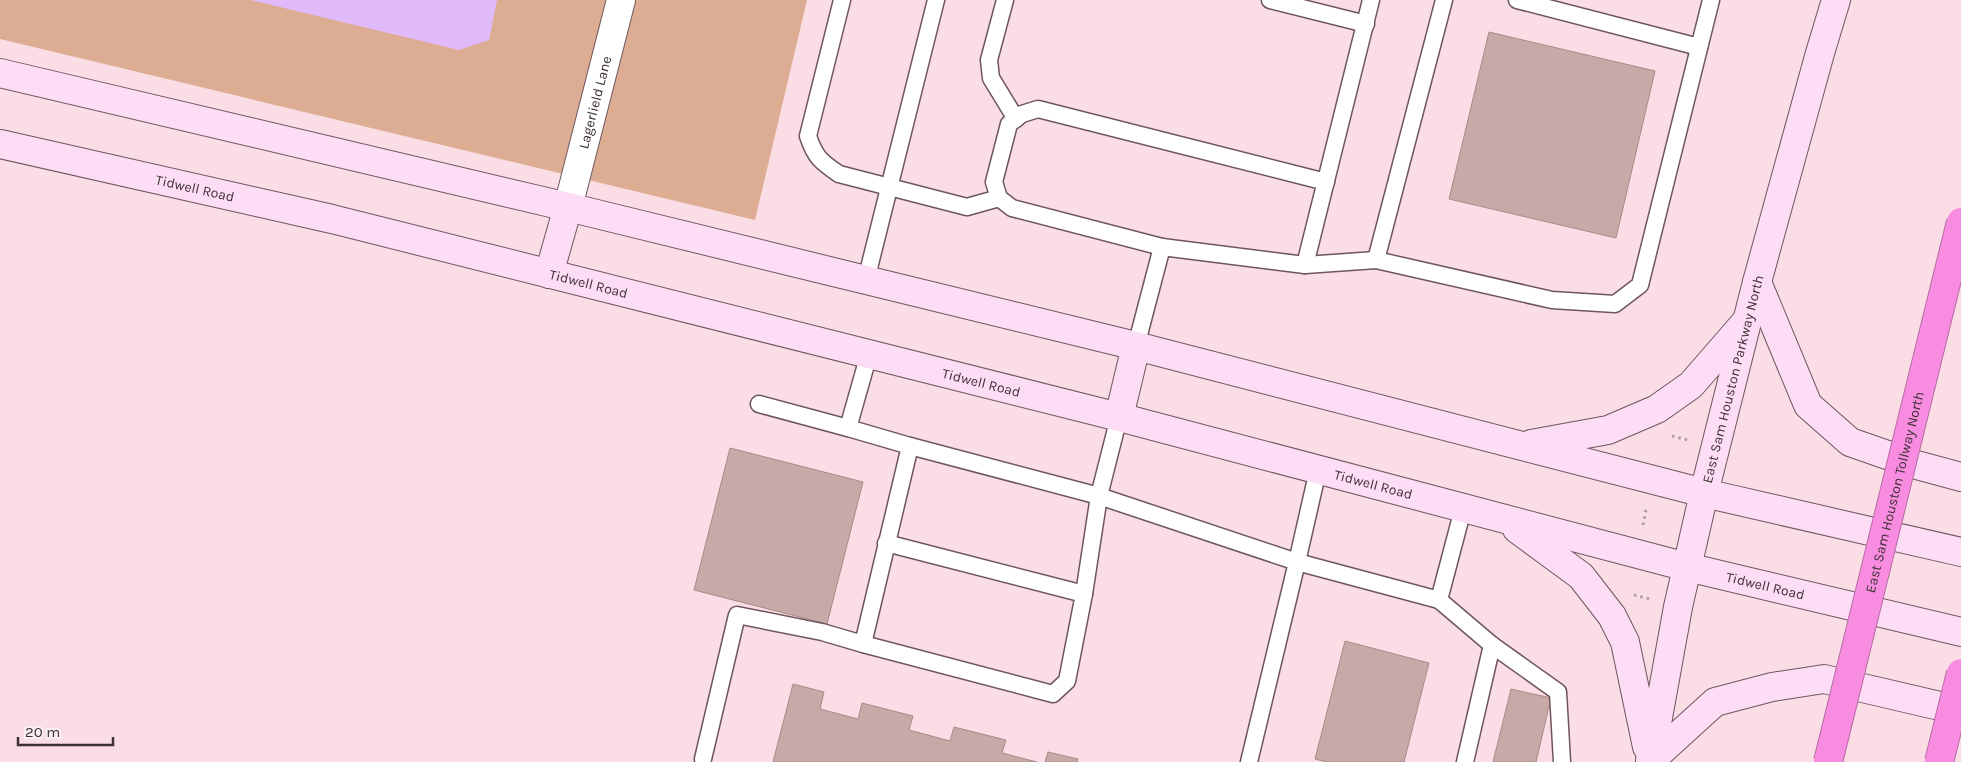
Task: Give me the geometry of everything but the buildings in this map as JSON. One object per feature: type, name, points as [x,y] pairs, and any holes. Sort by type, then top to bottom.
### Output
[{"type":"highway","name":"East Sam Houston Tollway North","points":[[1828,762],[1961,222]]},
{"type":"highway","points":[[1939,762],[1961,674]]},
{"type":"main road","name":"East Sam Houston Parkway North","points":[[1650,761],[1687,568],[1704,493],[1748,319],[1836,0]]},
{"type":"main road","points":[[0,73],[568,207],[1136,346],[1704,493],[1961,552]]},
{"type":"main road","name":"Tidwell Road","points":[[0,144],[332,219],[1118,417],[1687,568],[1961,632]]},
{"type":"main road","points":[[549,274],[568,207]]},
{"type":"main road","points":[[1758,282],[1808,405],[1850,442],[1913,464],[1961,477]]},
{"type":"main road","points":[[1522,446],[1608,430],[1657,409],[1691,386],[1748,319]]},
{"type":"main road","points":[[1118,417],[1136,346]]},
{"type":"main road","points":[[1503,519],[1581,576],[1612,616],[1625,642],[1650,761]]},
{"type":"main road","points":[[1650,761],[1715,702],[1790,684],[1824,679],[1961,711]]},
{"type":"street","name":"Lagerlield Lane","points":[[568,207],[621,0]]},
{"type":"lane","points":[[842,0],[808,136],[813,152],[824,164],[839,174],[967,207],[999,198]]},
{"type":"lane","points":[[866,280],[936,0]]},
{"type":"lane","points":[[1005,0],[989,60],[991,78],[1016,119]]},
{"type":"lane","points":[[1270,0],[1366,24]]},
{"type":"lane","points":[[1305,265],[1371,0]]},
{"type":"lane","points":[[1376,260],[1444,0]]},
{"type":"lane","points":[[1517,0],[1699,47]]},
{"type":"lane","points":[[1326,182],[1038,109],[1022,114],[1009,124],[994,182],[999,198],[1012,208],[1162,247],[1305,265],[1376,260],[1552,300],[1615,304],[1640,285],[1711,0]]},
{"type":"lane","points":[[1136,346],[1162,247]]},
{"type":"lane","points":[[848,428],[869,354]]},
{"type":"lane","points":[[758,404],[1098,496],[1297,562],[1439,600],[1492,645],[1558,692],[1562,762]]},
{"type":"lane","points":[[703,759],[737,615],[822,632],[1053,694],[1067,681],[1084,594],[1098,496],[1118,417]]},
{"type":"lane","points":[[863,644],[910,446]]},
{"type":"lane","points":[[1250,762],[1318,470]]},
{"type":"lane","points":[[1439,600],[1463,508]]},
{"type":"lane","points":[[886,543],[1084,594]]},
{"type":"lane","points":[[1465,762],[1492,645]]},
{"type":"path","points":[[1666,435],[1690,440]]},
{"type":"path","points":[[1642,528],[1648,501]]},
{"type":"path","points":[[1626,592],[1651,600]]},
{"type":"shaded area","points":[[0,0],[807,0],[755,220],[0,39]]},
{"type":"shaded area","points":[[251,0],[497,0],[489,40],[459,50]]}]
